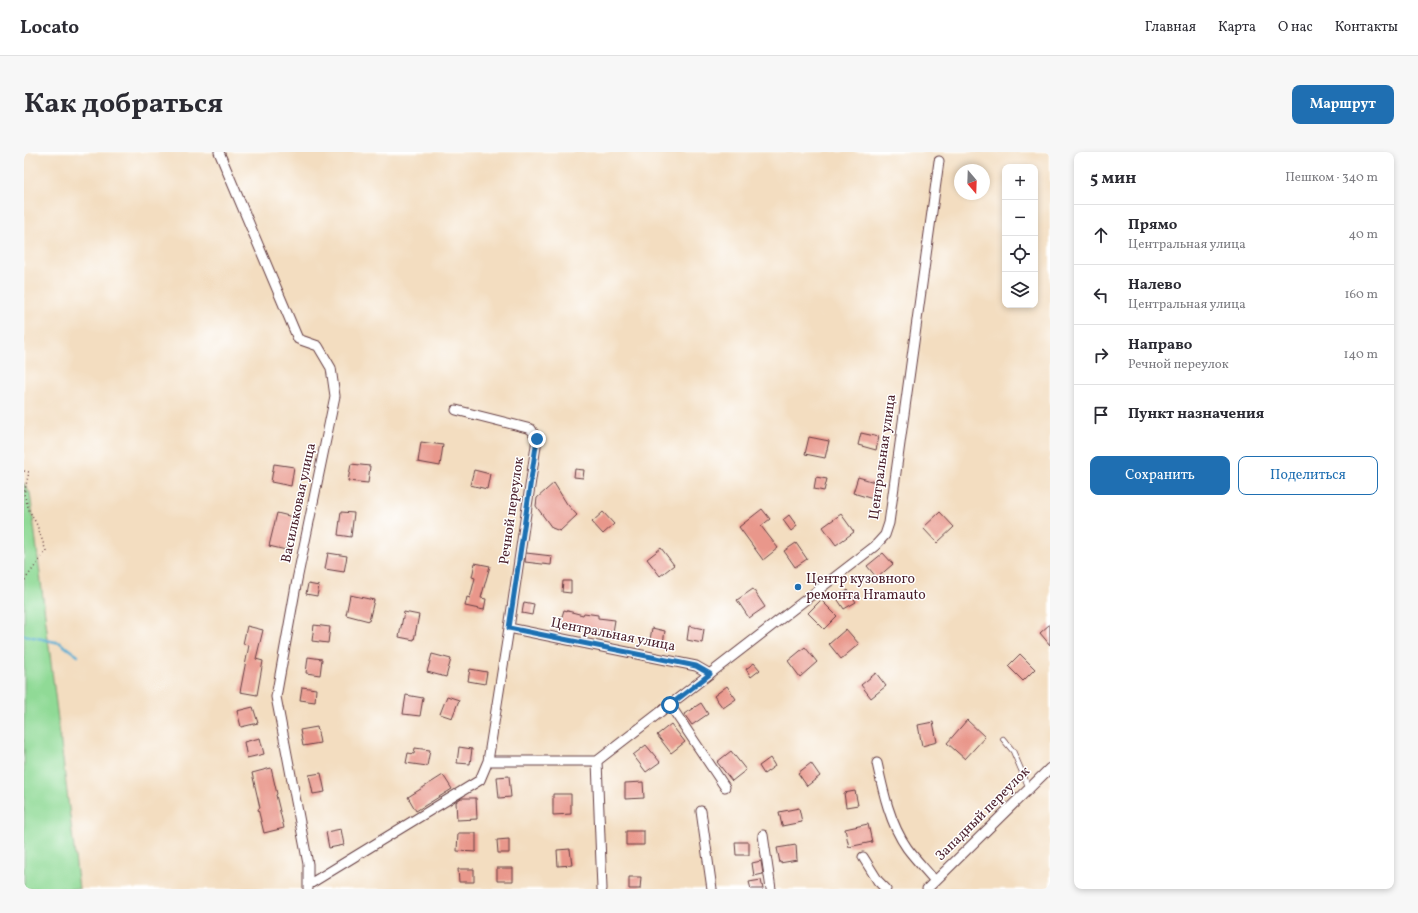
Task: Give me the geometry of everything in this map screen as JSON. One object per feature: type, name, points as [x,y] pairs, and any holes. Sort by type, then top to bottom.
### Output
[{"type":"street","name":"Васильковая улица","points":[[219,152],[298,339],[318,346],[331,368],[335,396],[297,580],[276,697],[308,864],[308,887]]},
{"type":"street","name":"Центральная улица","points":[[597,761],[875,546],[885,535],[888,523],[939,161]]},
{"type":"street","name":"Речной переулок","points":[[308,887],[480,780],[488,761],[537,439],[531,429],[456,410]]},
{"type":"street","name":"Центральная улица","points":[[509,628],[696,666],[710,674]]},
{"type":"street","points":[[670,705],[725,787]]},
{"type":"street","points":[[488,761],[597,761],[602,889]]},
{"type":"street","name":"Западный переулок","points":[[877,763],[884,794],[894,822],[903,841],[910,852],[935,881]]},
{"type":"street","name":"Западный переулок","points":[[927,889],[1050,768]]},
{"type":"street","points":[[701,811],[712,889]]},
{"type":"street","points":[[763,835],[772,889]]},
{"type":"street","points":[[863,857],[878,881],[886,889]]},
{"type":"lane","points":[[1003,739],[1013,751],[1029,788]]},
{"type":"path","points":[[24,471],[29,472],[24,494],[46,551],[24,581]]},
{"type":"green space","points":[[24,483],[30,493],[79,889],[24,889]]},
{"type":"building","points":[[861,433],[879,437],[876,450],[858,445]]},
{"type":"building","points":[[809,437],[829,441],[825,458],[805,454]]},
{"type":"building","points":[[421,442],[443,445],[440,466],[418,462]]},
{"type":"building","points":[[274,464],[294,467],[291,486],[271,482]]},
{"type":"building","points":[[351,464],[370,466],[368,483],[348,481]]},
{"type":"building","points":[[575,469],[584,470],[583,478],[574,477]]},
{"type":"building","points":[[474,470],[490,474],[487,489],[470,485]]},
{"type":"building","points":[[816,477],[827,479],[824,491],[814,489]]},
{"type":"building","points":[[858,477],[878,483],[873,499],[853,493]]},
{"type":"building","points":[[554,483],[567,504],[577,515],[560,531],[552,528],[536,506],[537,498]]},
{"type":"building","points":[[762,509],[770,519],[761,526],[778,548],[763,560],[739,527]]},
{"type":"building","points":[[341,512],[354,513],[351,537],[338,535]]},
{"type":"building","points":[[603,512],[614,524],[603,534],[592,522]]},
{"type":"building","points":[[940,512],[954,527],[937,543],[923,528]]},
{"type":"building","points":[[277,513],[293,517],[286,550],[269,546]]},
{"type":"building","points":[[841,514],[854,532],[836,545],[823,527]]},
{"type":"building","points":[[789,515],[797,526],[791,531],[783,520]]},
{"type":"building","points":[[796,543],[807,559],[795,567],[784,551]]},
{"type":"building","points":[[661,548],[674,565],[660,576],[647,559]]},
{"type":"building","points":[[328,553],[347,556],[344,572],[325,569]]},
{"type":"building","points":[[526,553],[552,556],[551,565],[525,562]]},
{"type":"building","points":[[883,553],[893,564],[877,578],[867,566]]},
{"type":"building","points":[[475,563],[490,566],[481,598],[486,599],[484,610],[465,606],[467,597],[470,598],[475,578],[472,577]]},
{"type":"building","points":[[563,581],[571,581],[571,593],[562,592]]},
{"type":"building","points":[[308,584],[319,586],[317,596],[306,594]]},
{"type":"building","points":[[753,589],[765,607],[749,618],[737,600]]},
{"type":"building","points":[[848,590],[856,602],[844,609],[836,597]]},
{"type":"building","points":[[350,595],[374,600],[369,621],[346,615]]},
{"type":"building","points":[[821,600],[837,616],[824,629],[808,613]]},
{"type":"building","points":[[524,602],[534,604],[532,615],[522,613]]},
{"type":"building","points":[[564,610],[583,615],[584,613],[598,615],[598,618],[615,620],[613,632],[560,623]]},
{"type":"building","points":[[404,612],[419,615],[414,640],[399,637]]},
{"type":"building","points":[[1050,624],[1050,645],[1040,633]]},
{"type":"building","points":[[314,625],[330,627],[328,643],[312,641]]},
{"type":"building","points":[[247,626],[263,630],[256,659],[263,661],[257,695],[240,692],[249,645],[243,644]]},
{"type":"building","points":[[689,626],[704,629],[702,643],[687,640]]},
{"type":"building","points":[[652,628],[665,631],[663,643],[650,640]]},
{"type":"building","points":[[846,629],[859,644],[841,659],[829,644]]},
{"type":"building","points":[[805,647],[817,662],[800,677],[788,661]]},
{"type":"building","points":[[432,654],[451,659],[446,677],[427,672]]},
{"type":"building","points":[[1020,654],[1035,669],[1023,681],[1008,666]]},
{"type":"building","points":[[308,657],[322,659],[320,675],[306,673]]},
{"type":"building","points":[[754,663],[760,670],[751,677],[746,669]]},
{"type":"building","points":[[470,669],[487,672],[485,684],[468,681]]},
{"type":"building","points":[[876,673],[886,686],[871,698],[861,685]]},
{"type":"building","points":[[727,686],[736,699],[723,708],[714,696]]},
{"type":"building","points":[[302,687],[316,689],[315,702],[300,700]]},
{"type":"building","points":[[406,695],[423,698],[420,716],[403,714]]},
{"type":"building","points":[[447,696],[459,700],[452,718],[440,714]]},
{"type":"building","points":[[701,703],[708,714],[692,725],[684,714]]},
{"type":"building","points":[[253,707],[258,723],[241,727],[237,711]]},
{"type":"building","points":[[967,720],[985,737],[965,759],[947,743]]},
{"type":"building","points":[[933,722],[937,742],[922,746],[918,725]]},
{"type":"building","points":[[671,724],[685,742],[671,753],[657,735]]},
{"type":"building","points":[[317,727],[320,743],[303,746],[300,730]]},
{"type":"building","points":[[260,738],[264,754],[247,758],[244,742]]},
{"type":"building","points":[[646,745],[660,762],[646,772],[633,755]]},
{"type":"building","points":[[459,747],[472,749],[470,764],[457,763]]},
{"type":"building","points":[[415,748],[430,750],[427,766],[406,763],[408,753],[414,754]]},
{"type":"building","points":[[731,751],[746,770],[732,781],[717,762]]},
{"type":"building","points":[[770,758],[775,766],[764,774],[759,766]]},
{"type":"building","points":[[811,763],[820,776],[807,786],[798,773]]},
{"type":"building","points":[[271,768],[284,828],[264,833],[252,773]]},
{"type":"building","points":[[321,773],[325,792],[313,794],[309,775]]},
{"type":"building","points":[[443,775],[452,789],[416,811],[408,797]]},
{"type":"building","points":[[509,776],[511,797],[499,798],[497,777]]},
{"type":"building","points":[[643,782],[644,798],[625,799],[625,783]]},
{"type":"building","points":[[855,791],[858,805],[846,807],[844,793]]},
{"type":"building","points":[[553,794],[571,794],[571,814],[553,815]]},
{"type":"building","points":[[461,798],[476,798],[477,819],[457,820],[456,802]]},
{"type":"building","points":[[799,808],[802,822],[782,826],[779,812]]},
{"type":"building","points":[[868,824],[872,842],[849,847],[845,829]]},
{"type":"building","points":[[341,829],[344,845],[329,848],[326,832]]},
{"type":"building","points":[[626,831],[644,831],[644,845],[626,845]]},
{"type":"building","points":[[458,833],[476,833],[476,852],[457,851]]},
{"type":"building","points":[[509,839],[509,853],[498,853],[497,840]]},
{"type":"building","points":[[735,842],[749,842],[749,855],[736,855]]},
{"type":"building","points":[[796,845],[797,860],[780,863],[777,848]]},
{"type":"building","points":[[570,849],[572,865],[558,866],[557,850]]},
{"type":"building","points":[[761,861],[763,874],[754,876],[752,863]]},
{"type":"building","points":[[497,868],[513,868],[513,881],[497,881]]},
{"type":"building","points":[[458,869],[474,869],[474,882],[459,882]]},
{"type":"building","points":[[629,877],[641,877],[640,889],[629,889]]},
{"type":"building","points":[[761,880],[763,889],[751,889],[749,882]]},
{"type":"waterway","points":[[24,635],[60,643],[78,656]]},
{"type":"place","name":"Центр кузовного ремонта Hramauto","points":[[798,587]]},
{"type":"route","points":[[537,439],[509,628],[696,666],[710,674],[670,705]]}]
